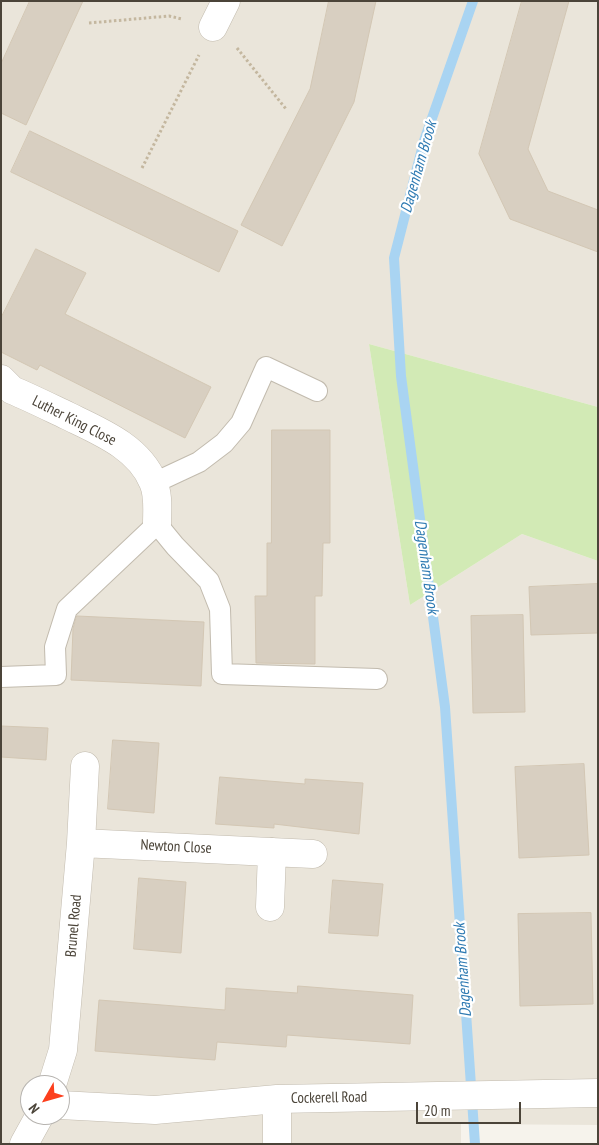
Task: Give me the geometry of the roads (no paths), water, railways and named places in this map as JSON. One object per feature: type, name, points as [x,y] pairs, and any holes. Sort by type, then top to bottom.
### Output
[{"type":"street","points":[[213,27],[226,1]]},
{"type":"street","name":"Luther King Close","points":[[1,380],[12,390],[101,432],[131,452],[144,466],[154,483],[157,497],[157,524]]},
{"type":"street","name":"Brunel Road","points":[[55,1075],[63,1050],[81,843],[85,766]]},
{"type":"street","name":"Newton Close","points":[[81,843],[313,854]]},
{"type":"street","points":[[270,907],[272,852]]},
{"type":"street","name":"Cockerell Road","points":[[70,1106],[155,1110],[278,1099],[598,1093]]},
{"type":"street","points":[[277,1144],[278,1099]]},
{"type":"street","points":[[24,1144],[34,1125]]},
{"type":"lane","points":[[154,483],[199,462],[224,443],[241,423],[266,367],[317,391]]},
{"type":"lane","points":[[1,677],[56,675],[55,647],[67,609],[157,524],[210,581],[220,610],[222,674],[377,678]]},
{"type":"waterway","name":"Dagenham Brook","points":[[473,1],[424,141],[394,258],[401,376],[445,707],[475,1144]]}]
